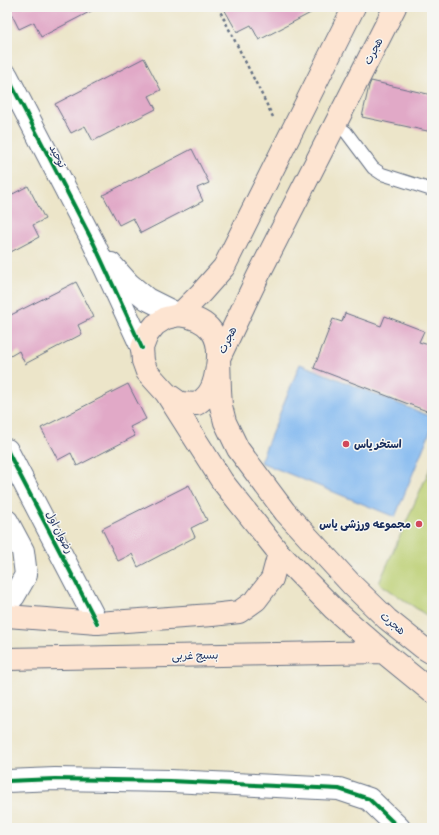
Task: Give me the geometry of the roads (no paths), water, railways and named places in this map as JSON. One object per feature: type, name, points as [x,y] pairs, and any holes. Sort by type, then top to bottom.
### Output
[{"type":"main road","points":[[179,315],[224,267],[354,7]]},
{"type":"main road","name":"هجرت","points":[[395,7],[258,276],[219,358],[221,406],[225,422],[238,449],[285,512],[352,585],[387,619],[432,652]]},
{"type":"main road","points":[[166,393],[180,403],[197,404],[208,395],[215,383],[219,358],[218,344],[213,332],[204,323],[192,317],[179,315],[166,318],[155,325],[146,335],[142,348],[143,361],[147,372],[166,393],[222,481],[279,553],[334,609],[382,652],[432,692]]},
{"type":"main road","points":[[7,616],[97,623],[239,612],[256,600],[272,579],[279,553]]},
{"type":"main road","name":"بسیج غربی","points":[[7,659],[382,652]]},
{"type":"street","name":"توحید","points":[[7,76],[94,244]]},
{"type":"street","points":[[94,244],[129,284],[147,299],[179,315]]},
{"type":"street","points":[[94,244],[142,348]]},
{"type":"street","name":"رضوان اول","points":[[7,450],[97,623]]},
{"type":"street","points":[[7,521],[23,551],[26,575],[14,596],[7,604]]},
{"type":"street","points":[[7,781],[55,779],[170,781],[339,789],[369,799],[399,828]]},
{"type":"lane","points":[[336,124],[346,132],[373,168],[382,174],[432,190]]},
{"type":"water","name":"استخر یاس","points":[[300,364],[432,417],[432,427],[395,517],[260,462]]},
{"type":"place","name":"استخر یاس","points":[[346,444]]},
{"type":"place","name":"مجموعه ورزشی یاس","points":[[419,524]]}]
